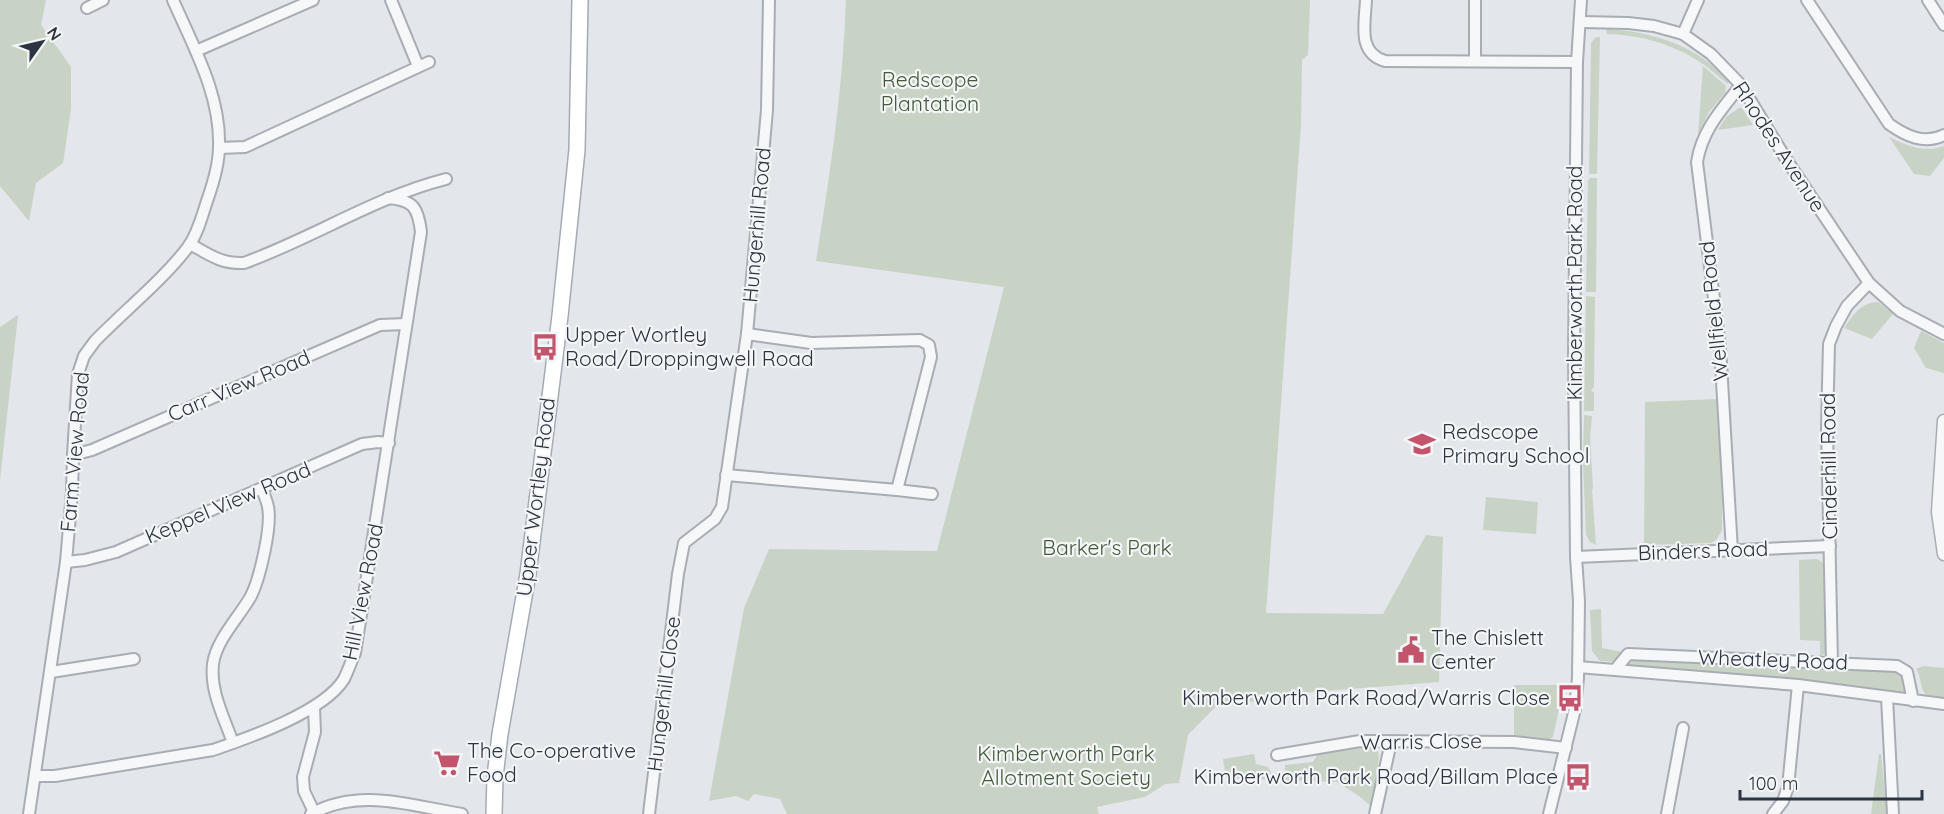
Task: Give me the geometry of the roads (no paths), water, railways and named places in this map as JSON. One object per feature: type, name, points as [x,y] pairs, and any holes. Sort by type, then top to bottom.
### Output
[{"type":"main road","name":"Upper Wortley Road","points":[[494,814],[500,734],[528,574],[575,173],[580,0]]},
{"type":"street","points":[[87,8],[103,0]]},
{"type":"street","name":"Farm View Road","points":[[29,814],[66,562],[78,374],[84,356],[94,341],[178,260],[190,244],[199,227],[212,187],[219,148],[217,121],[209,82],[173,0]]},
{"type":"street","points":[[196,51],[290,5],[312,0]]},
{"type":"street","points":[[219,148],[245,147],[424,64],[391,0]]},
{"type":"street","name":"Hungerhill Road","points":[[678,574],[684,543],[715,519],[722,507],[747,334],[767,110],[769,0]]},
{"type":"street","points":[[1366,0],[1365,40],[1368,50],[1376,58],[1385,61],[1577,62]]},
{"type":"street","points":[[1475,0],[1475,61]]},
{"type":"street","name":"Kimberworth Park Road","points":[[1549,814],[1575,709],[1578,667],[1579,601],[1576,557],[1574,354],[1577,62],[1581,0]]},
{"type":"street","points":[[1683,34],[1698,0]]},
{"type":"street","points":[[1808,0],[1889,124],[1903,134],[1916,139],[1939,138],[1944,135]]},
{"type":"street","points":[[1928,0],[1944,25]]},
{"type":"street","name":"Rhodes Avenue","points":[[1581,22],[1654,26],[1683,34],[1711,54],[1741,85],[1786,159],[1869,283],[1900,311],[1944,334]]},
{"type":"street","name":"Wellfield Road","points":[[1732,551],[1720,347],[1697,162],[1706,131],[1741,85]]},
{"type":"street","points":[[190,244],[228,263],[244,263],[388,198],[446,179]]},
{"type":"street","name":"Hill View Road","points":[[36,776],[55,776],[213,750],[314,708],[344,680],[355,653],[422,232],[419,215],[411,203],[403,199],[388,198]]},
{"type":"street","name":"Cinderhill Road","points":[[1832,663],[1827,428],[1829,344],[1847,306],[1869,283]]},
{"type":"street","name":"Carr View Road","points":[[73,455],[92,450],[381,325],[406,324]]},
{"type":"street","points":[[747,334],[811,343],[920,340],[929,345],[932,357],[897,490]]},
{"type":"street","points":[[1944,421],[1938,512],[1944,554]]},
{"type":"street","name":"Keppel View Road","points":[[66,562],[116,552],[362,444],[389,443]]},
{"type":"street","points":[[726,475],[932,494]]},
{"type":"street","points":[[233,743],[212,681],[214,660],[237,616],[251,597],[259,576],[268,530],[268,508],[262,489]]},
{"type":"street","name":"Binders Road","points":[[1576,557],[1830,546]]},
{"type":"street","name":"Hungerhill Close","points":[[649,814],[678,574]]},
{"type":"street","name":"Wheatley Road","points":[[1615,670],[1628,654],[1897,666],[1907,672],[1913,701]]},
{"type":"street","points":[[51,672],[134,659]]},
{"type":"street","name":"Wheatley Road","points":[[1578,667],[1798,685],[1944,704]]},
{"type":"street","points":[[1773,814],[1783,801],[1788,787],[1798,685]]},
{"type":"street","points":[[1887,697],[1893,814]]},
{"type":"street","points":[[314,708],[315,732],[303,777],[304,791],[313,813],[339,803],[382,799],[462,814]]},
{"type":"street","points":[[1667,814],[1683,728]]},
{"type":"street","points":[[1375,814],[1391,742]]},
{"type":"street","name":"Warris Close","points":[[1276,755],[1343,743],[1514,742],[1566,748]]},
{"type":"place","name":"Upper Wortley Road/Droppingwell Road","points":[[545,347]]},
{"type":"place","name":"Redscope Primary School","points":[[1422,444]]},
{"type":"place","name":"The Chislett Center","points":[[1411,650]]},
{"type":"place","name":"Kimberworth Park Road/Warris Close","points":[[1570,698]]},
{"type":"place","name":"The Co-operative Food","points":[[447,763]]},
{"type":"place","name":"Kimberworth Park Road/Billam Place","points":[[1578,777]]},
{"type":"park label","name":"Redscope Plantation","points":[[930,92]]},
{"type":"park label","name":"Barker's Park","points":[[1107,548]]},
{"type":"park label","name":"Kimberworth Park Allotment Society","points":[[1066,766]]}]
